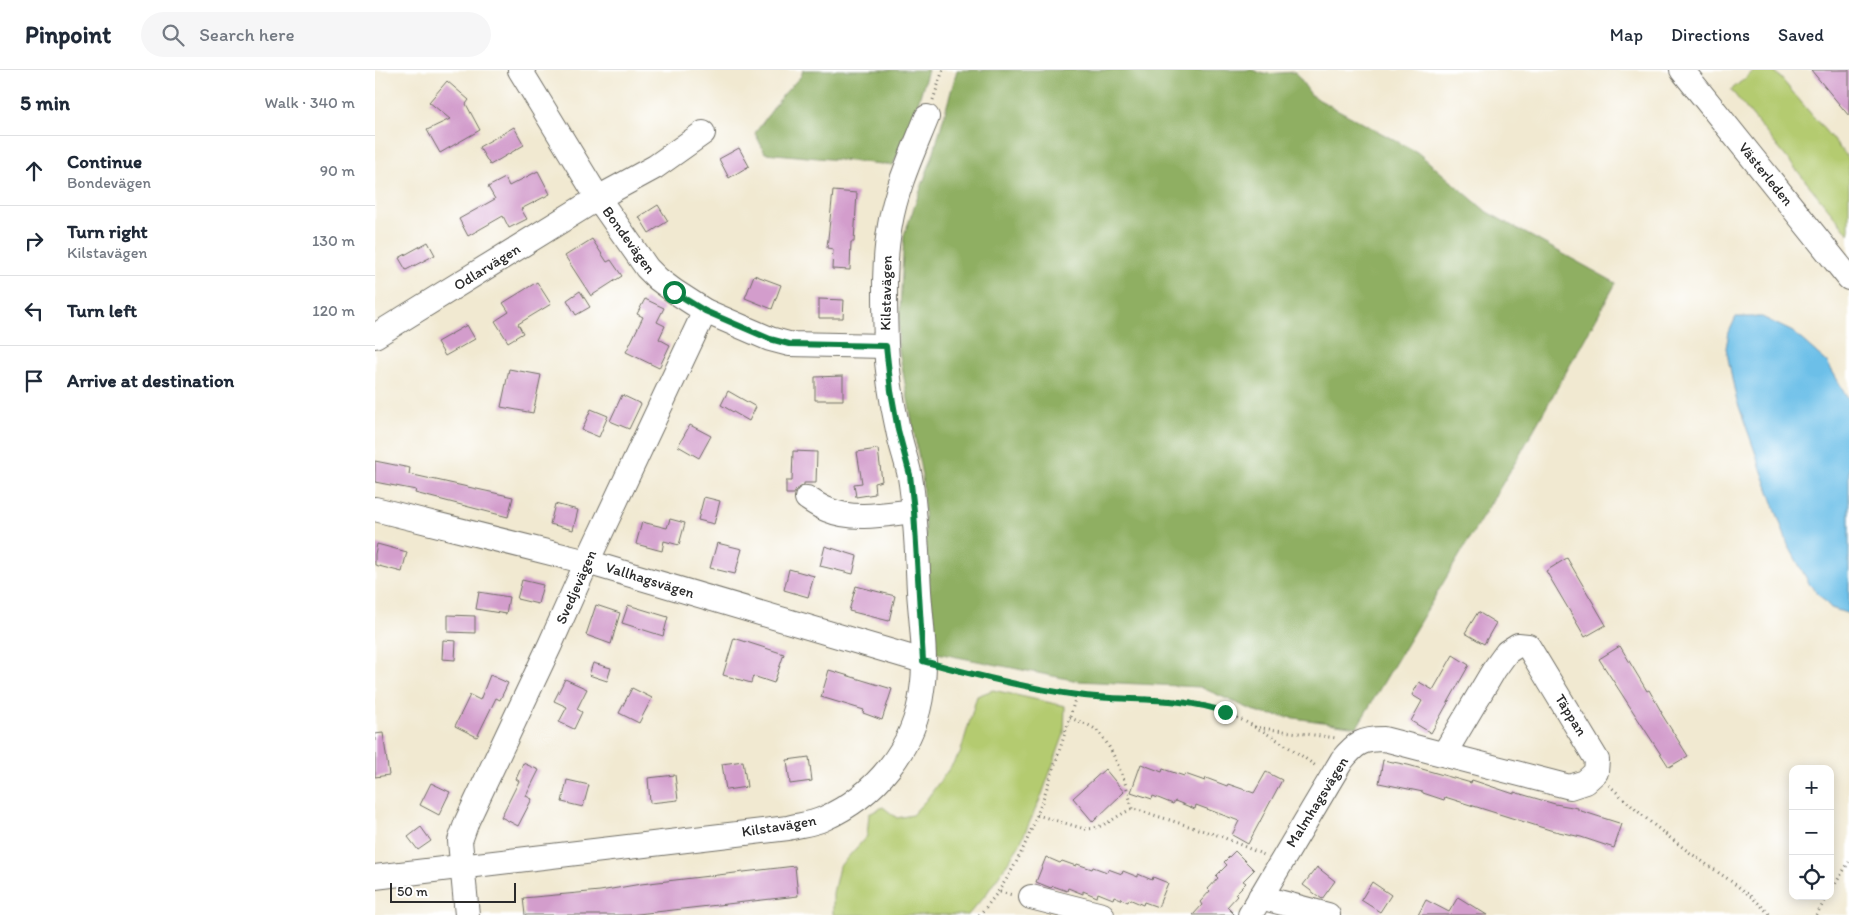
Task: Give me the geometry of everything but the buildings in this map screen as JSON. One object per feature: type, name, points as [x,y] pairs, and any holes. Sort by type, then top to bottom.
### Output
[{"type":"street","name":"Bondevägen","points":[[520,70],[598,198],[647,268],[674,292],[705,311],[770,339],[789,344],[886,346]]},
{"type":"street","name":"Västerleden","points":[[1682,70],[1849,278]]},
{"type":"street","name":"Kilstavägen","points":[[375,877],[788,828],[821,820],[845,808],[871,788],[891,767],[909,737],[917,714],[923,690],[923,661],[910,475],[898,430],[886,346],[886,252],[890,224],[904,174],[927,117]]},
{"type":"street","name":"Odlarvägen","points":[[375,336],[598,198],[655,167],[703,133]]},
{"type":"street","name":"Svedjevägen","points":[[467,915],[460,841],[467,821],[705,311]]},
{"type":"street","points":[[807,498],[828,510],[842,514],[867,515],[914,511]]},
{"type":"street","name":"Vallhagsvägen","points":[[375,509],[587,562],[923,661]]},
{"type":"street","name":"Täppan","points":[[1444,754],[1493,670],[1507,652],[1518,645],[1528,646],[1597,760],[1596,772]]},
{"type":"street","name":"Malmhagsvägen","points":[[1255,906],[1342,760],[1354,746],[1368,739],[1384,739],[1444,754]]},
{"type":"street","points":[[1444,754],[1570,787],[1585,782],[1596,772]]},
{"type":"street","points":[[1031,897],[1102,915]]},
{"type":"street","points":[[1255,906],[1327,915]]},
{"type":"path","points":[[927,117],[943,70]]},
{"type":"path","points":[[923,661],[978,676],[1076,695],[1104,698],[1152,699],[1207,706],[1225,712],[1253,727],[1303,757],[1331,778]]},
{"type":"path","points":[[979,915],[999,892],[1023,852],[1070,718],[1076,695]]},
{"type":"path","points":[[1070,718],[1095,729],[1102,737],[1124,780],[1132,809]]},
{"type":"path","points":[[1253,727],[1331,737],[1354,746]]},
{"type":"path","points":[[1596,772],[1628,804],[1684,848],[1751,896],[1770,915]]},
{"type":"path","points":[[1037,815],[1085,829],[1093,829],[1101,827],[1132,809],[1220,836],[1281,862]]},
{"type":"path","points":[[1834,886],[1849,862]]},
{"type":"path","points":[[1816,915],[1825,900]]},
{"type":"green space","points":[[803,70],[928,70],[914,116],[893,165],[765,153],[755,133],[783,95],[801,76]]},
{"type":"green space","points":[[957,70],[1252,70],[1264,74],[1295,72],[1312,96],[1417,152],[1487,212],[1616,283],[1519,456],[1357,727],[1259,713],[1200,687],[1078,681],[932,652],[922,476],[898,345],[904,235],[933,155]]},
{"type":"green space","points":[[1755,70],[1774,70],[1849,159],[1849,234],[1731,90]]},
{"type":"green space","points":[[993,690],[1065,706],[1064,734],[1041,797],[1019,846],[987,893],[968,915],[833,915],[833,893],[839,867],[867,836],[869,814],[883,807],[897,818],[912,815],[926,800],[960,754],[977,696]]},
{"type":"water","points":[[1736,317],[1762,317],[1793,332],[1827,362],[1849,400],[1849,614],[1831,608],[1810,585],[1788,545],[1736,398],[1726,348],[1729,332]]},
{"type":"route","points":[[674,292],[705,311],[770,339],[789,344],[886,346],[898,430],[910,475],[923,661],[978,676],[1076,695],[1186,702],[1225,712]]}]
